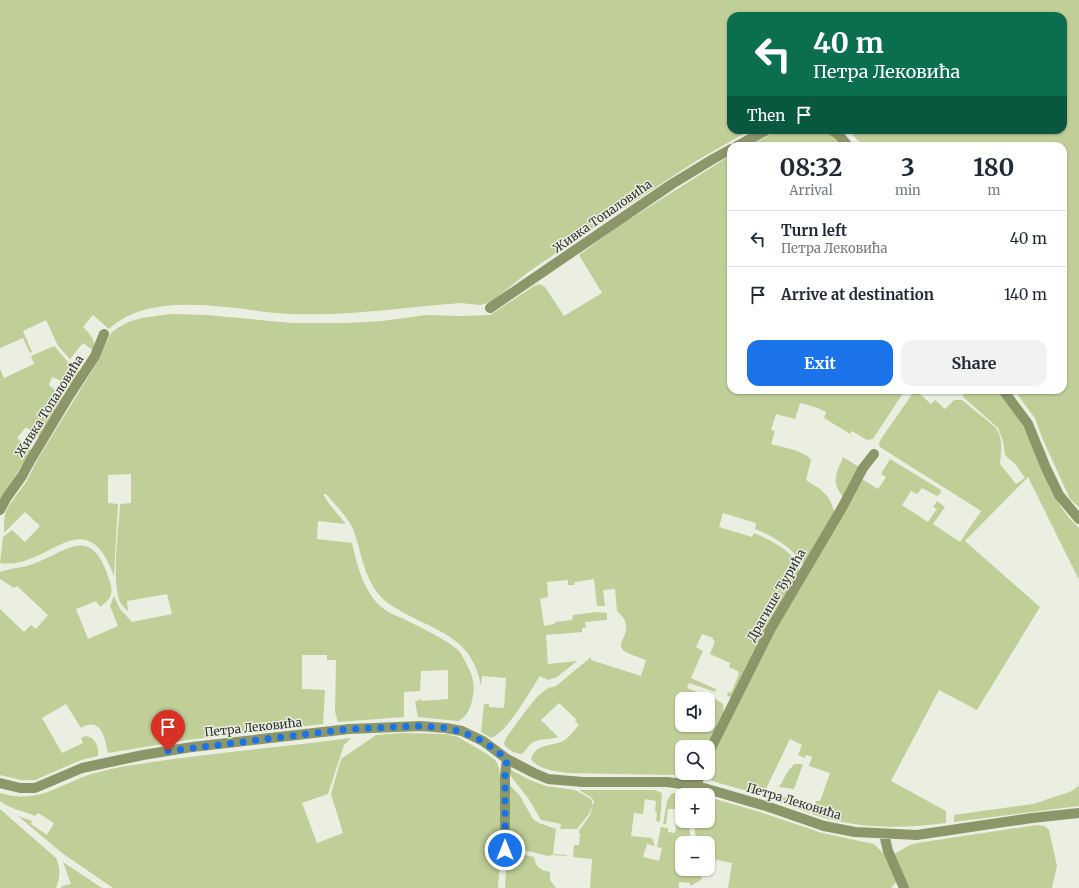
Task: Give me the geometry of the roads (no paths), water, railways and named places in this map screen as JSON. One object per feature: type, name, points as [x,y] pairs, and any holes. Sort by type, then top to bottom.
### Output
[{"type":"street","points":[[744,142],[760,134]]},
{"type":"street","points":[[838,134],[845,142]]},
{"type":"street","name":"Живка Топаловића","points":[[490,308],[672,184],[727,151]]},
{"type":"street","name":"Живка Топаловића","points":[[0,510],[7,496],[22,476],[69,396],[95,356],[104,334]]},
{"type":"street","points":[[1006,394],[1028,424],[1059,495],[1079,519]]},
{"type":"street","name":"Драгише Ђурића","points":[[715,740],[770,630],[843,506],[863,468],[874,454]]},
{"type":"street","name":"Петра Лековића","points":[[0,783],[20,788],[35,788],[82,768],[143,755],[192,747],[349,729],[420,726],[451,729],[462,732],[483,741],[507,759],[534,773],[548,778],[560,780],[667,782],[697,786],[766,806],[824,826],[855,832],[917,835],[1032,818],[1079,813]]},
{"type":"street","points":[[505,850],[505,775],[507,759]]},
{"type":"street","points":[[697,786],[698,780]]},
{"type":"street","points":[[884,834],[888,851],[904,888]]}]
